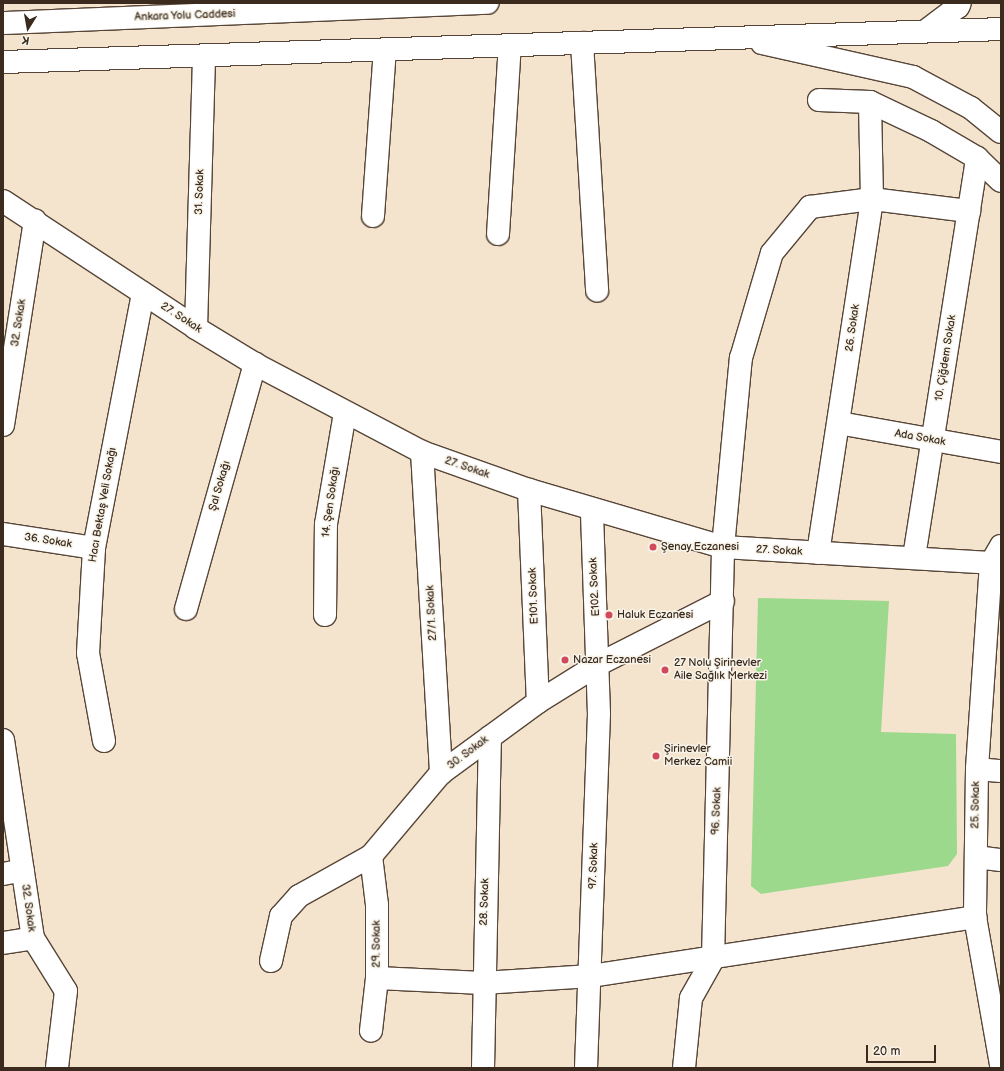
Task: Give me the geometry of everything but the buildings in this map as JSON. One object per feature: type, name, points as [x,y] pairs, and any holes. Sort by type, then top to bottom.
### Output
[{"type":"main road","name":"Ankara Yolu Caddesi","points":[[3,23],[488,3]]},
{"type":"main road","points":[[927,30],[958,7],[960,3]]},
{"type":"main road","points":[[3,62],[204,57],[582,42],[927,30],[1001,29]]},
{"type":"main road","points":[[734,37],[914,77],[971,108],[1001,132]]},
{"type":"main road","points":[[582,42],[597,291]]},
{"type":"main road","points":[[498,234],[510,45]]},
{"type":"main road","points":[[373,216],[385,50]]},
{"type":"main road","name":"31. Sokak","points":[[196,328],[204,57]]},
{"type":"main road","points":[[819,100],[870,102],[931,130],[977,158],[1001,181]]},
{"type":"main road","name":"26. Sokak","points":[[818,553],[839,423],[872,198],[870,102]]},
{"type":"main road","name":"10. Çiğdem Sokak","points":[[914,557],[977,158]]},
{"type":"main road","name":"96. Sokak","points":[[684,1068],[692,998],[713,959],[723,601],[723,547],[741,358],[772,253],[810,207],[872,198],[969,211]]},
{"type":"main road","name":"27. Sokak","points":[[3,201],[35,220],[143,294],[255,364],[345,413],[422,452],[529,490],[723,547],[914,557],[996,554]]},
{"type":"main road","name":"32. Sokak","points":[[3,425],[35,220]]},
{"type":"main road","name":"Hacı Bektaş Veli Sokağı","points":[[104,741],[88,653],[94,548],[143,294]]},
{"type":"main road","name":"Şal Sokağı","points":[[186,609],[255,364]]},
{"type":"main road","name":"14. Şen Sokağı","points":[[325,615],[326,524],[345,413]]},
{"type":"main road","name":"Ada Sokak","points":[[839,423],[1001,452]]},
{"type":"main road","name":"27/1. Sokak","points":[[422,452],[441,773]]},
{"type":"main road","name":"E101. Sokak","points":[[529,490],[538,702]]},
{"type":"main road","name":"E102. Sokak","points":[[592,509],[599,664]]},
{"type":"main road","name":"36. Sokak","points":[[3,534],[94,548]]},
{"type":"main road","name":"25. Sokak","points":[[996,554],[977,769],[975,917],[992,963],[1001,1064]]},
{"type":"main road","name":"30. Sokak","points":[[271,961],[281,916],[299,896],[371,856],[441,773],[538,702],[599,664],[723,601]]},
{"type":"main road","name":"97. Sokak","points":[[586,1068],[599,722],[599,664]]},
{"type":"main road","name":"28. Sokak","points":[[483,1068],[483,983],[490,736]]},
{"type":"main road","name":"32. Sokak","points":[[3,740],[13,872],[33,938],[66,991],[57,1068]]},
{"type":"main road","points":[[977,769],[1001,770]]},
{"type":"main road","name":"29. Sokak","points":[[371,856],[376,905],[377,978],[371,1031]]},
{"type":"main road","points":[[976,858],[1001,860]]},
{"type":"main road","points":[[377,978],[483,983],[590,976],[713,959],[975,917]]},
{"type":"main road","points":[[3,943],[33,938]]},
{"type":"green space","points":[[758,598],[889,601],[881,732],[956,734],[957,854],[948,866],[761,894],[751,886]]},
{"type":"place","name":"Şenay Eczanesi","points":[[653,547]]},
{"type":"place","name":"Haluk Eczanesi","points":[[609,615]]},
{"type":"place","name":"Nazar Eczanesi","points":[[565,660]]},
{"type":"place","name":"27 Nolu Şirinevler Aile Sağlık Merkezi","points":[[665,670]]},
{"type":"place","name":"Şirinevler Merkez Camii","points":[[656,756]]}]
